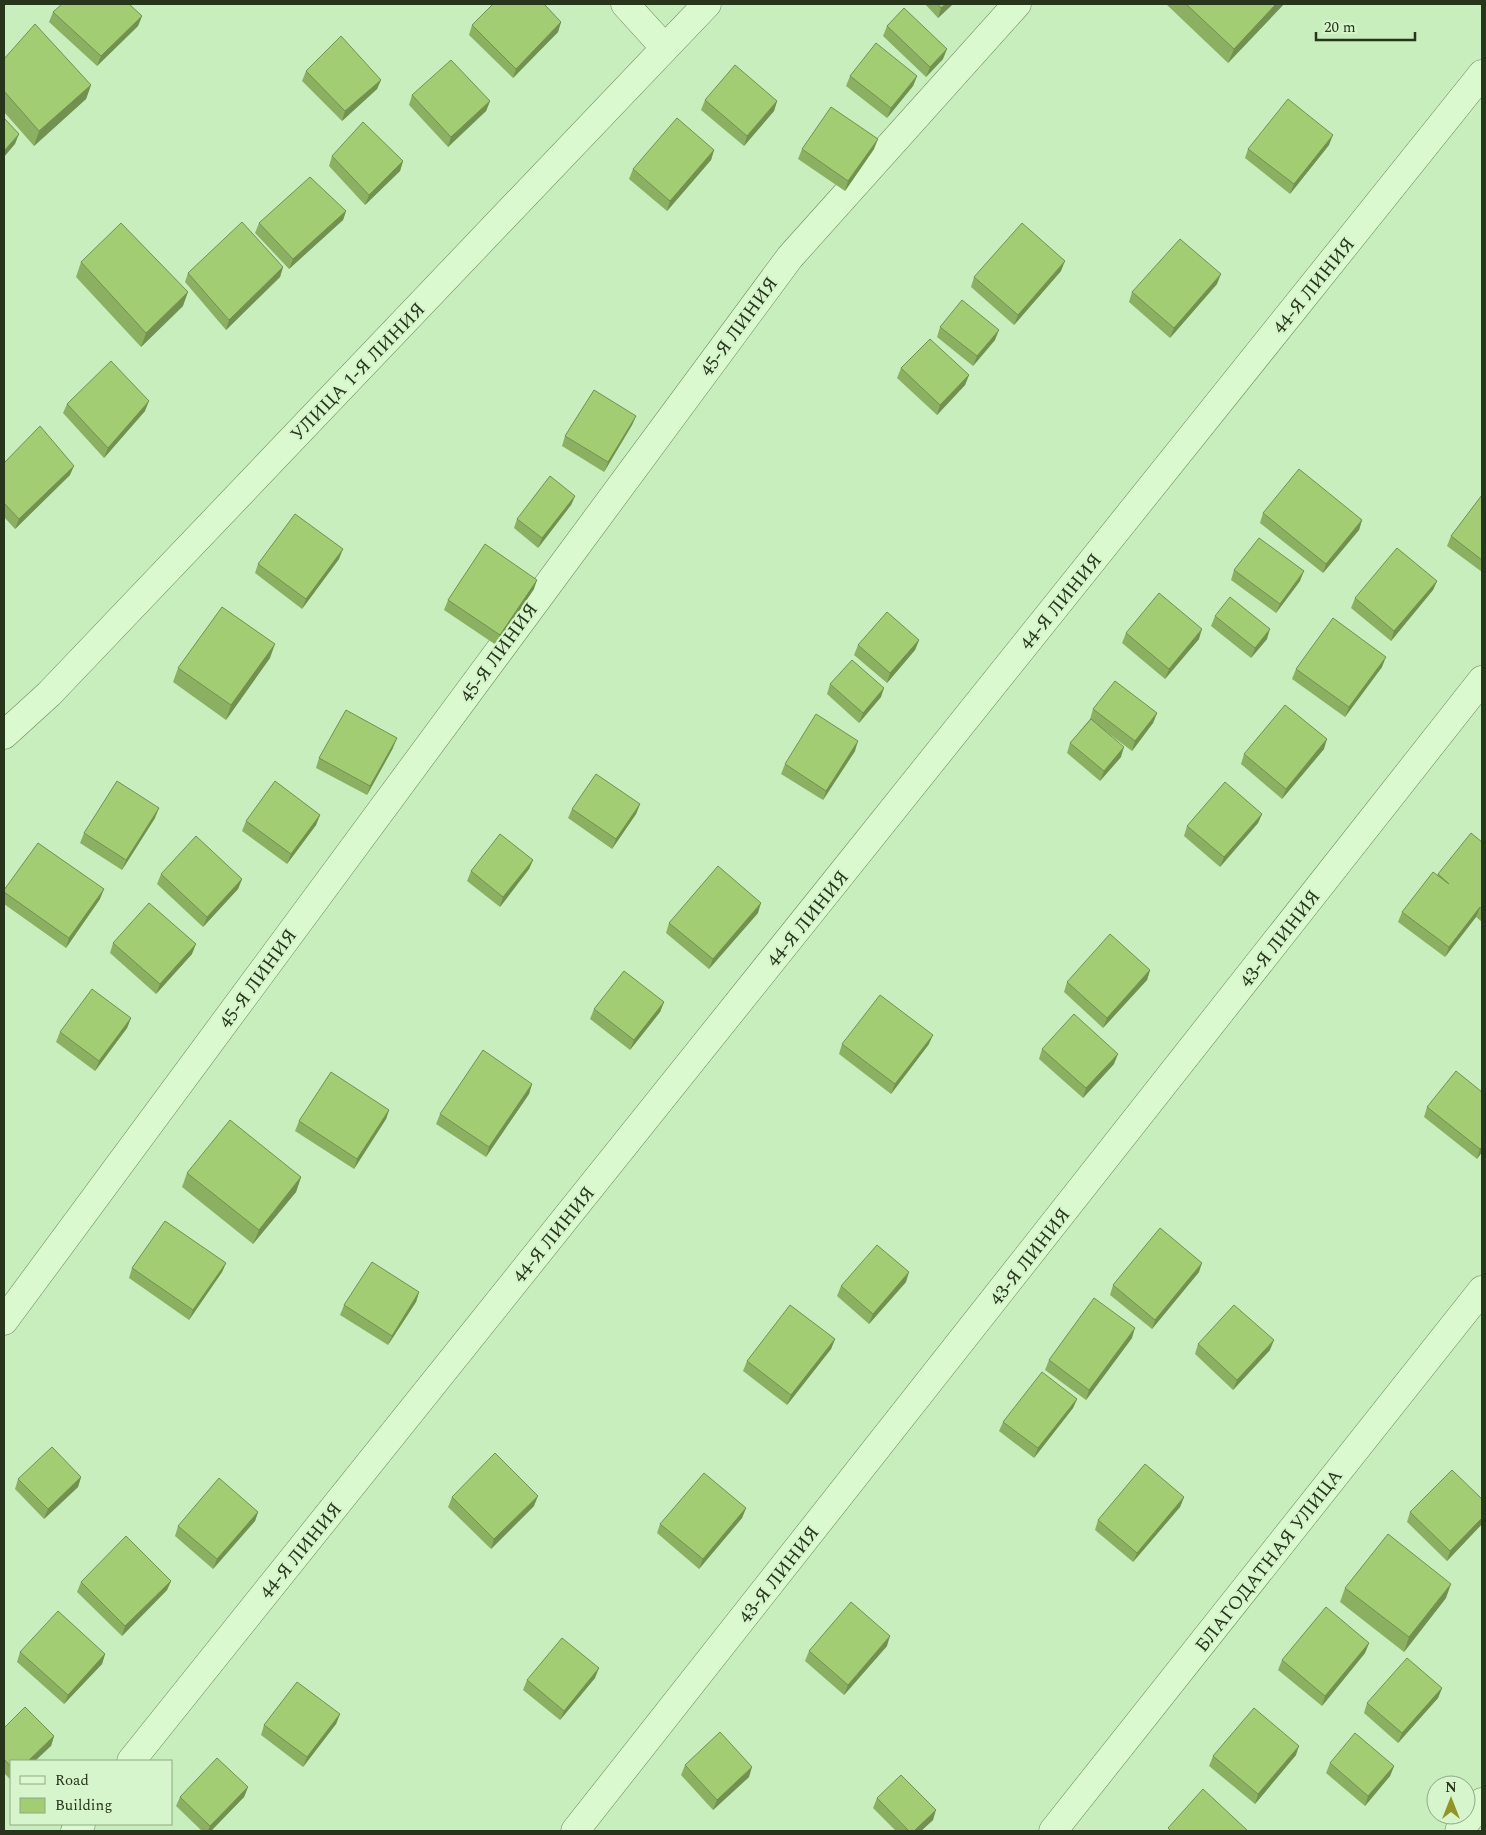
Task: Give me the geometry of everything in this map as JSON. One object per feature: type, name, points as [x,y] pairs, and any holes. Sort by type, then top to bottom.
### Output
[{"type":"street","points":[[625,4],[665,48]]},
{"type":"street","name":"УЛИЦА 1-Я ЛИНИЯ","points":[[4,736],[56,686],[707,4]]},
{"type":"street","name":"45-Я ЛИНИЯ","points":[[4,1321],[790,257],[1016,4]]},
{"type":"street","name":"44-Я ЛИНИЯ","points":[[132,1760],[1482,74]]},
{"type":"street","name":"43-Я ЛИНИЯ","points":[[575,1831],[1482,680]]},
{"type":"street","name":"БЛАГОДАТНАЯ УЛИЦА","points":[[1054,1831],[1482,1290]]},
{"type":"street","points":[[1459,1831],[1482,1802]]},
{"type":"building","points":[[62,4],[129,4],[142,16],[101,56],[53,12]]},
{"type":"building","points":[[493,4],[544,4],[561,22],[516,69],[472,25]]},
{"type":"building","points":[[938,4],[946,4],[941,8]]},
{"type":"building","points":[[1186,4],[1276,4],[1234,49]]},
{"type":"building","points":[[904,8],[947,49],[930,67],[887,26]]},
{"type":"building","points":[[35,24],[91,85],[39,131],[4,91],[4,59]]},
{"type":"building","points":[[341,36],[381,80],[345,111],[306,71]]},
{"type":"building","points":[[876,43],[917,76],[891,108],[850,76]]},
{"type":"building","points":[[451,60],[490,101],[451,137],[412,95]]},
{"type":"building","points":[[735,65],[777,101],[747,136],[705,100]]},
{"type":"building","points":[[1288,99],[1333,135],[1294,184],[1248,149]]},
{"type":"building","points":[[831,107],[878,139],[848,181],[802,149]]},
{"type":"building","points":[[4,118],[19,134],[4,151]]},
{"type":"building","points":[[677,118],[714,150],[670,201],[633,169]]},
{"type":"building","points":[[363,122],[403,161],[369,195],[332,156]]},
{"type":"building","points":[[310,177],[346,211],[293,259],[259,223]]},
{"type":"building","points":[[242,222],[283,267],[229,320],[188,273]]},
{"type":"building","points":[[121,223],[188,292],[146,333],[81,262]]},
{"type":"building","points":[[1022,223],[1065,261],[1018,315],[974,277]]},
{"type":"building","points":[[1180,239],[1221,274],[1174,328],[1132,292]]},
{"type":"building","points":[[962,300],[999,330],[977,356],[940,327]]},
{"type":"building","points":[[930,339],[969,375],[940,405],[901,368]]},
{"type":"building","points":[[111,361],[149,401],[108,448],[67,404]]},
{"type":"building","points":[[594,390],[636,416],[608,462],[565,436]]},
{"type":"building","points":[[40,426],[74,466],[19,519],[4,503],[4,463]]},
{"type":"building","points":[[1299,469],[1362,520],[1326,564],[1263,513]]},
{"type":"building","points":[[550,476],[575,496],[542,538],[517,519]]},
{"type":"building","points":[[1482,495],[1482,560],[1451,536]]},
{"type":"building","points":[[295,514],[343,549],[306,599],[258,564]]},
{"type":"building","points":[[1259,538],[1304,571],[1280,604],[1234,570]]},
{"type":"building","points":[[485,544],[537,580],[500,635],[448,600]]},
{"type":"building","points":[[1397,548],[1437,581],[1394,631],[1355,598]]},
{"type":"building","points":[[1159,593],[1202,629],[1169,669],[1126,633]]},
{"type":"building","points":[[1230,597],[1270,629],[1255,648],[1215,616]]},
{"type":"building","points":[[222,607],[275,644],[231,705],[178,668]]},
{"type":"building","points":[[887,612],[919,640],[890,673],[858,645]]},
{"type":"building","points":[[1333,618],[1386,657],[1349,707],[1296,669]]},
{"type":"building","points":[[852,660],[884,688],[863,713],[830,684]]},
{"type":"building","points":[[1115,681],[1157,713],[1135,741],[1093,709]]},
{"type":"building","points":[[1285,705],[1327,739],[1286,789],[1244,754]]},
{"type":"building","points":[[346,710],[397,738],[370,786],[319,758]]},
{"type":"building","points":[[816,714],[858,741],[826,791],[785,764]]},
{"type":"building","points":[[1091,719],[1124,747],[1104,771],[1070,743]]},
{"type":"building","points":[[596,774],[640,804],[616,839],[572,809]]},
{"type":"building","points":[[117,781],[159,808],[126,860],[84,833]]},
{"type":"building","points":[[275,781],[320,815],[291,854],[246,821]]},
{"type":"building","points":[[1225,782],[1262,814],[1224,857],[1187,826]]},
{"type":"building","points":[[1471,833],[1482,842],[1482,909],[1480,907],[1449,947],[1402,912],[1433,872],[1449,884],[1438,874]]},
{"type":"building","points":[[500,834],[533,860],[503,897],[471,871]]},
{"type":"building","points":[[196,836],[242,879],[207,917],[161,874]]},
{"type":"building","points":[[38,843],[104,889],[69,938],[4,892]]},
{"type":"building","points":[[718,866],[761,903],[713,959],[669,923]]},
{"type":"building","points":[[149,903],[196,944],[160,984],[113,943]]},
{"type":"building","points":[[1110,934],[1150,970],[1107,1018],[1067,982]]},
{"type":"building","points":[[624,971],[664,1002],[634,1040],[594,1009]]},
{"type":"building","points":[[92,989],[131,1018],[99,1061],[60,1032]]},
{"type":"building","points":[[880,995],[933,1035],[895,1084],[842,1044]]},
{"type":"building","points":[[1074,1014],[1118,1054],[1086,1088],[1042,1049]]},
{"type":"building","points":[[483,1050],[532,1084],[489,1147],[440,1114]]},
{"type":"building","points":[[1456,1071],[1482,1092],[1482,1147],[1480,1149],[1427,1107]]},
{"type":"building","points":[[331,1072],[389,1110],[357,1159],[299,1121]]},
{"type":"building","points":[[230,1120],[301,1177],[259,1230],[187,1173]]},
{"type":"building","points":[[165,1221],[226,1263],[193,1310],[132,1268]]},
{"type":"building","points":[[1160,1228],[1202,1263],[1155,1320],[1113,1285]]},
{"type":"building","points":[[877,1245],[909,1272],[873,1314],[841,1286]]},
{"type":"building","points":[[372,1262],[419,1292],[392,1336],[344,1305]]},
{"type":"building","points":[[1094,1298],[1135,1328],[1089,1390],[1049,1360]]},
{"type":"building","points":[[790,1305],[835,1339],[791,1395],[747,1361]]},
{"type":"building","points":[[1234,1305],[1274,1340],[1237,1380],[1198,1344]]},
{"type":"building","points":[[1042,1372],[1077,1399],[1038,1448],[1003,1422]]},
{"type":"building","points":[[52,1447],[81,1477],[48,1509],[18,1479]]},
{"type":"building","points":[[495,1453],[538,1496],[494,1539],[452,1497]]},
{"type":"building","points":[[1145,1464],[1184,1497],[1137,1553],[1098,1520]]},
{"type":"building","points":[[1452,1470],[1482,1499],[1482,1518],[1450,1551],[1410,1512]]},
{"type":"building","points":[[704,1473],[746,1508],[703,1559],[660,1524]]},
{"type":"building","points":[[219,1478],[258,1512],[217,1559],[178,1526]]},
{"type":"building","points":[[1388,1534],[1451,1584],[1409,1637],[1345,1588]]},
{"type":"building","points":[[126,1536],[171,1581],[125,1626],[81,1582]]},
{"type":"building","points":[[851,1602],[890,1636],[848,1685],[809,1651]]},
{"type":"building","points":[[1326,1607],[1369,1643],[1325,1696],[1282,1660]]},
{"type":"building","points":[[58,1611],[105,1654],[68,1695],[20,1652]]},
{"type":"building","points":[[562,1638],[599,1668],[564,1711],[527,1680]]},
{"type":"building","points":[[1407,1658],[1442,1688],[1402,1733],[1367,1703]]},
{"type":"building","points":[[297,1682],[340,1714],[307,1757],[264,1725]]},
{"type":"building","points":[[25,1707],[54,1736],[29,1760],[10,1760],[10,1766],[4,1759],[4,1728]]},
{"type":"building","points":[[1254,1708],[1299,1746],[1258,1794],[1213,1756]]},
{"type":"building","points":[[720,1732],[752,1767],[717,1800],[685,1765]]},
{"type":"building","points":[[1355,1733],[1394,1766],[1368,1796],[1330,1763]]},
{"type":"building","points":[[217,1758],[248,1787],[210,1826],[180,1797]]},
{"type":"building","points":[[901,1775],[936,1810],[914,1831],[909,1831],[877,1798]]},
{"type":"building","points":[[1203,1789],[1248,1831],[1171,1831],[1168,1828]]}]
